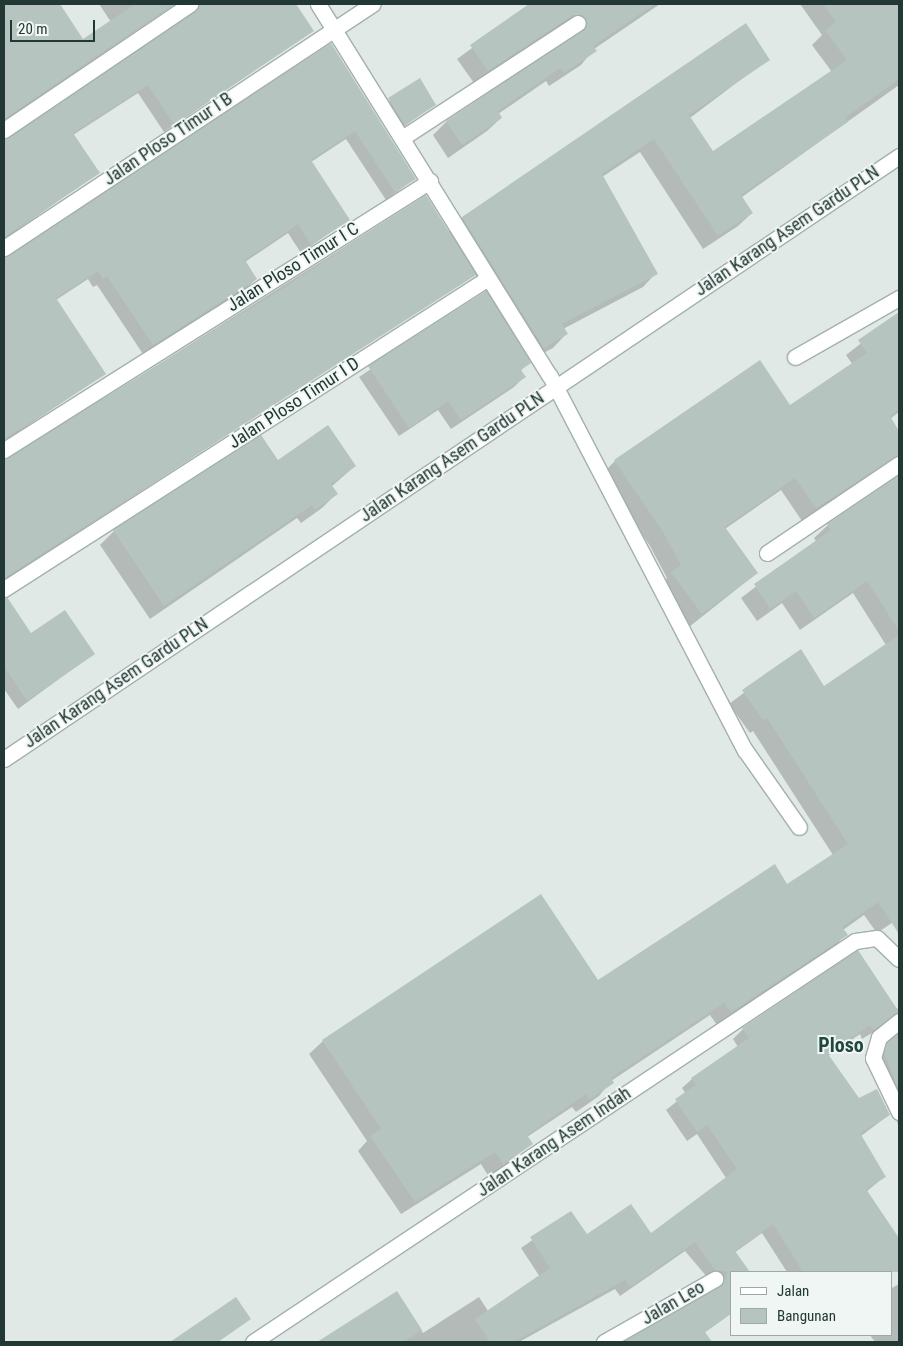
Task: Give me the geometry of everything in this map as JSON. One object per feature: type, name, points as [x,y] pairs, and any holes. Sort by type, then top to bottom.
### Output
[{"type":"street","points":[[4,130],[190,4]]},
{"type":"street","points":[[318,4],[332,30],[430,181],[554,387],[745,750],[798,827]]},
{"type":"street","name":"Jalan Ploso Timur I B","points":[[4,248],[372,4]]},
{"type":"street","points":[[402,138],[578,23]]},
{"type":"street","name":"Jalan Karang Asem Gardu PLN","points":[[4,758],[899,156]]},
{"type":"street","name":"Jalan Ploso Timur I C","points":[[4,450],[430,181]]},
{"type":"street","name":"Jalan Ploso Timur I D","points":[[4,589],[488,278]]},
{"type":"street","points":[[795,357],[899,298]]},
{"type":"street","points":[[768,552],[899,464]]},
{"type":"street","name":"Jalan Karang Asem Indah","points":[[252,1342],[855,941],[877,938],[899,959]]},
{"type":"street","points":[[899,1021],[878,1037],[873,1058],[899,1112]]},
{"type":"street","name":"Jalan Leo","points":[[604,1342],[715,1279]]},
{"type":"building","points":[[4,4],[60,4],[83,39],[135,4],[174,4],[4,119]]},
{"type":"building","points":[[199,4],[296,4],[314,31],[174,124],[148,85],[73,133],[100,173],[4,237],[4,139],[195,12]]},
{"type":"building","points":[[529,4],[655,4],[593,46],[597,51],[564,73],[560,68],[498,111],[502,118],[462,145],[446,121],[587,27],[583,15],[573,15],[488,71],[470,45]]},
{"type":"building","points":[[823,4],[899,4],[899,79],[845,118],[848,122],[741,195],[753,213],[718,236],[654,139],[602,174],[658,274],[562,324],[568,334],[544,348],[462,217],[746,23],[770,60],[689,115],[713,151],[847,60],[825,30],[836,22]]},
{"type":"building","points":[[331,43],[416,179],[395,192],[355,131],[311,160],[350,220],[311,245],[298,224],[245,260],[257,279],[153,345],[107,276],[103,279],[98,271],[56,298],[106,374],[4,439],[4,257]]},
{"type":"building","points":[[420,78],[436,105],[405,125],[388,98]]},
{"type":"building","points":[[426,195],[476,275],[4,578],[4,459],[269,297]]},
{"type":"building","points":[[486,291],[531,363],[521,370],[526,377],[461,420],[448,401],[409,428],[368,366]]},
{"type":"building","points":[[899,312],[899,409],[890,416],[899,431],[899,455],[816,508],[795,478],[725,527],[758,573],[702,614],[671,572],[681,565],[663,532],[614,460],[760,360],[790,405],[867,353],[858,340]]},
{"type":"building","points":[[328,425],[356,466],[331,484],[338,494],[315,510],[312,505],[164,606],[113,530],[261,435],[278,460]]},
{"type":"building","points":[[899,475],[899,631],[867,581],[814,618],[796,591],[770,609],[754,584],[831,530],[827,524]]},
{"type":"building","points":[[7,597],[31,633],[65,610],[95,654],[27,701],[4,666],[4,598]]},
{"type":"building","points":[[899,635],[899,934],[878,902],[842,927],[848,935],[731,1012],[724,1003],[611,1078],[614,1083],[589,1100],[586,1094],[527,1135],[533,1144],[503,1164],[495,1152],[415,1202],[370,1136],[381,1129],[322,1040],[541,894],[598,980],[775,864],[787,884],[848,844],[767,718],[763,720],[742,690],[801,649],[824,686]]},
{"type":"building","points":[[858,950],[899,1012],[873,1030],[870,1025],[828,1054],[859,1098],[877,1089],[890,1115],[860,1133],[886,1177],[866,1189],[899,1238],[899,1272],[802,1271],[773,1224],[735,1251],[749,1271],[730,1271],[730,1313],[705,1332],[712,1342],[623,1342],[723,1284],[728,1272],[715,1270],[695,1242],[630,1287],[625,1280],[514,1342],[490,1342],[475,1319],[550,1268],[530,1237],[571,1211],[587,1234],[631,1204],[651,1233],[737,1169],[707,1125],[697,1132],[675,1099],[696,1085],[691,1078],[749,1038],[742,1028]]},
{"type":"building","points":[[899,1033],[899,1091],[884,1053],[887,1042]]},
{"type":"building","points":[[397,1291],[422,1330],[404,1342],[317,1342]]},
{"type":"building","points":[[236,1297],[251,1319],[218,1342],[170,1342]]},
{"type":"district","name":"Ploso","points":[[841,1045]]}]
